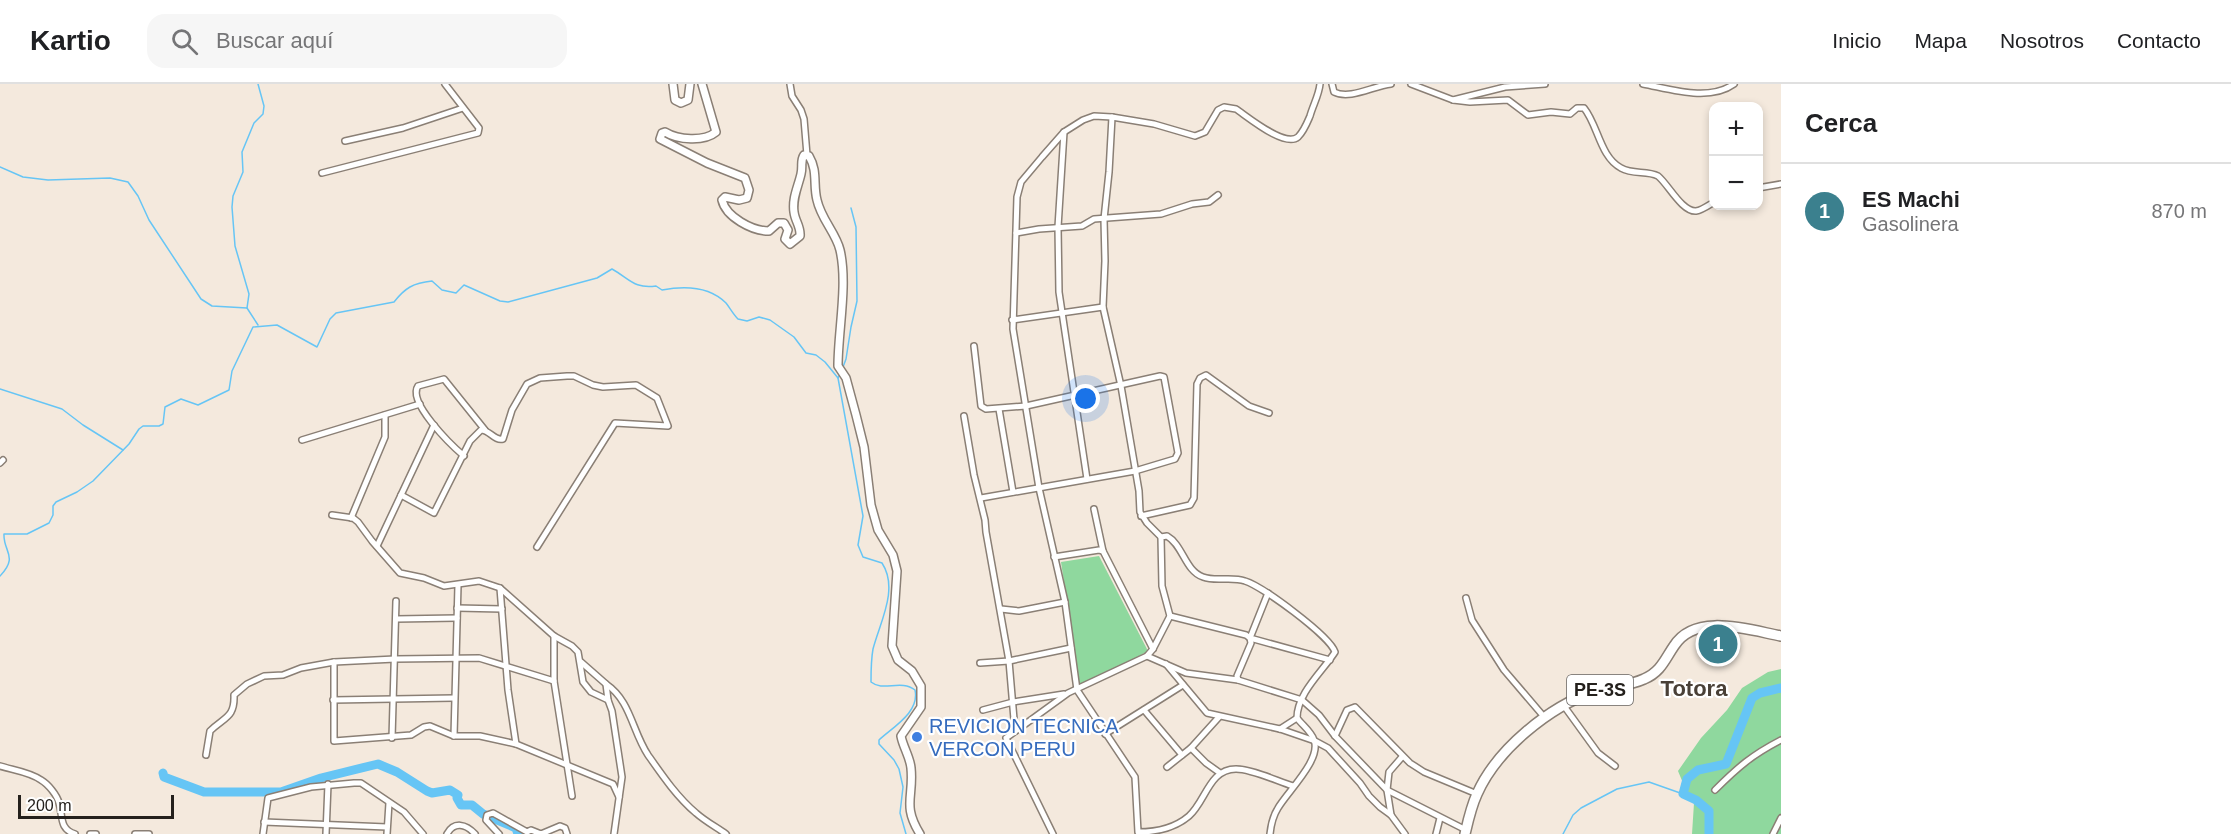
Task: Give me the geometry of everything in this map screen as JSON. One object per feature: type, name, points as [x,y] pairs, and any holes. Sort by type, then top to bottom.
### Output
[{"type":"highway","name":"PE-3S","points":[[1465,832],[1477,794],[1505,753],[1525,732],[1564,706],[1596,691],[1651,676],[1660,669],[1677,641],[1690,630],[1718,626],[1781,636]]},
{"type":"street","points":[[322,173],[478,133],[478,128],[445,84]]},
{"type":"street","points":[[673,84],[675,100],[681,103],[688,100],[690,84]]},
{"type":"street","points":[[702,84],[716,132],[708,137],[677,138],[665,132],[660,139],[707,163],[745,177],[749,190],[745,199],[725,198],[722,201],[731,213],[747,226],[769,231],[778,224],[784,223],[788,230],[786,243],[790,244],[800,236],[794,201],[795,190],[802,172],[801,159],[804,154],[807,155]]},
{"type":"street","points":[[789,84],[792,96],[804,119],[807,155],[811,158],[816,172],[817,202],[841,254],[841,371],[864,447],[871,505],[878,530],[893,555],[897,571],[892,646],[898,660],[912,671],[921,686],[921,707],[901,736],[911,769],[909,811],[920,834]]},
{"type":"street","points":[[1293,786],[1242,770],[1236,769],[1220,773],[1191,814],[1177,825],[1138,833],[1136,780],[1077,690],[1065,602],[1039,488],[1012,320],[1017,197],[1021,182],[1064,132],[1094,116],[1154,124],[1195,136],[1205,132],[1218,110],[1224,107],[1236,109],[1270,133],[1286,140],[1293,139],[1298,137],[1307,124],[1320,84]]},
{"type":"street","points":[[1332,84],[1334,92],[1349,96],[1370,88],[1391,84]]},
{"type":"street","points":[[1411,84],[1453,100],[1470,102],[1508,100],[1528,115],[1551,112],[1570,114],[1577,108],[1584,108],[1605,151],[1620,168],[1630,172],[1659,176],[1689,209],[1696,211],[1709,204]]},
{"type":"street","points":[[1453,100],[1505,87],[1545,84]]},
{"type":"street","points":[[1643,84],[1703,93],[1720,91],[1734,84]]},
{"type":"street","points":[[345,141],[403,128],[463,108]]},
{"type":"street","points":[[983,710],[1013,702],[1068,693],[1147,656],[1170,616],[1162,586],[1161,537],[1141,516],[1121,386],[1103,307],[1106,261],[1104,219],[1110,172],[1112,117]]},
{"type":"street","points":[[1064,132],[1058,227],[1059,292],[1087,479]]},
{"type":"street","points":[[1763,187],[1781,184]]},
{"type":"street","points":[[1016,233],[1082,226],[1094,219],[1161,214],[1192,204],[1209,202],[1218,195]]},
{"type":"street","points":[[1012,320],[1062,311],[1103,307]]},
{"type":"street","points":[[974,346],[981,406],[986,409],[1026,406],[1160,376],[1164,377],[1178,453],[1175,459],[1135,471],[981,498]]},
{"type":"street","points":[[1141,516],[1190,505],[1194,498],[1197,384],[1200,378],[1206,375],[1249,406],[1269,413]]},
{"type":"street","points":[[464,456],[434,425],[420,404],[415,393],[418,386],[444,379],[485,430],[496,439],[503,439],[519,395],[527,384],[540,378],[574,376],[603,387],[636,385],[657,398],[668,426],[618,422],[613,425],[537,547]]},
{"type":"street","points":[[302,440],[420,404]]},
{"type":"street","points":[[999,409],[1013,492]]},
{"type":"street","points":[[351,518],[385,437],[385,415]]},
{"type":"street","points":[[964,416],[1001,609],[1009,661],[1015,730]]},
{"type":"street","points":[[377,546],[434,425]]},
{"type":"street","points":[[401,495],[434,513],[470,441],[477,432],[485,430]]},
{"type":"street","points":[[1094,509],[1103,551],[1153,649]]},
{"type":"street","points":[[332,515],[351,518],[358,522],[400,573],[424,578],[444,586],[479,581],[500,588],[554,636],[578,652],[581,677],[588,690],[608,700]]},
{"type":"street","points":[[1161,537],[1170,537],[1195,573],[1203,578],[1242,579],[1251,583],[1268,593],[1333,646],[1335,652],[1302,700],[1297,718],[1280,729]]},
{"type":"street","points":[[1054,557],[1103,551]]},
{"type":"street","points":[[454,736],[458,585]]},
{"type":"street","points":[[500,588],[506,665],[516,744]]},
{"type":"street","points":[[1238,681],[1237,676],[1268,593]]},
{"type":"street","points":[[1466,598],[1472,620],[1504,670],[1545,718]]},
{"type":"street","points":[[392,738],[396,601]]},
{"type":"street","points":[[1001,609],[1019,611],[1065,602]]},
{"type":"street","points":[[457,608],[502,609]]},
{"type":"street","points":[[1170,616],[1246,635],[1330,660]]},
{"type":"street","points":[[396,619],[457,618]]},
{"type":"street","points":[[554,636],[555,681],[572,796]]},
{"type":"street","points":[[980,663],[1009,661],[1071,648]]},
{"type":"street","points":[[1147,656],[1186,673],[1238,681],[1302,700],[1319,715],[1335,736],[1387,790],[1465,832]]},
{"type":"street","points":[[206,755],[210,731],[230,716],[234,708],[234,695],[247,684],[264,676],[283,675],[302,668],[334,662],[456,657],[479,658],[555,681]]},
{"type":"street","points":[[580,661],[615,690],[626,705],[633,728],[648,755],[685,803],[726,834]]},
{"type":"street","points":[[334,662],[334,741],[411,735],[427,725],[454,736],[480,736],[516,744],[613,784],[619,798]]},
{"type":"street","points":[[1166,664],[1207,712],[1219,717],[1280,729],[1328,748],[1369,796],[1391,815],[1405,834]]},
{"type":"street","points":[[606,684],[616,729],[616,747],[622,777],[614,834]]},
{"type":"street","points":[[1105,734],[1183,685]]},
{"type":"street","points":[[1053,834],[1006,738],[1068,693]]},
{"type":"street","points":[[333,700],[454,698]]},
{"type":"street","points":[[1564,706],[1598,753],[1615,766]]},
{"type":"street","points":[[1335,736],[1347,710],[1355,707],[1402,757],[1424,772],[1477,794]]},
{"type":"street","points":[[1144,710],[1182,755]]},
{"type":"street","points":[[1167,767],[1191,748],[1219,717]]},
{"type":"street","points":[[1270,834],[1272,821],[1293,786],[1311,763],[1315,753],[1315,741],[1297,718]]},
{"type":"street","points":[[1715,790],[1756,753],[1781,740]]},
{"type":"street","points":[[1191,748],[1220,773]]},
{"type":"street","points":[[1391,815],[1387,790],[1389,772],[1402,757]]},
{"type":"street","points":[[0,766],[35,777],[46,783],[57,798],[62,823],[68,832],[75,834]]},
{"type":"street","points":[[263,834],[268,798],[328,784],[361,783],[404,812],[423,834]]},
{"type":"street","points":[[326,834],[328,784]]},
{"type":"street","points":[[387,834],[389,803]]},
{"type":"street","points":[[499,834],[486,820],[486,816],[493,813],[527,833],[531,830],[541,834],[560,826],[565,828],[567,834]]},
{"type":"street","points":[[1436,834],[1440,818]]},
{"type":"street","points":[[1773,834],[1781,818]]},
{"type":"street","points":[[264,822],[387,827]]},
{"type":"street","points":[[447,834],[452,826],[456,825],[464,826],[476,834]]},
{"type":"street","points":[[90,834],[96,834]]},
{"type":"street","points":[[135,834],[148,834]]},
{"type":"green space","points":[[1099,556],[1148,651],[1080,688],[1061,562]]},
{"type":"green space","points":[[1781,669],[1781,834],[1692,834],[1694,803],[1678,771],[1701,738],[1727,710],[1742,688],[1768,672]]},
{"type":"waterway","points":[[247,308],[249,294],[235,246],[232,207],[233,196],[243,172],[242,152],[254,123],[263,114],[264,106],[258,84]]},
{"type":"waterway","points":[[0,167],[23,177],[48,180],[110,178],[128,182],[138,196],[149,220],[201,299],[212,306],[247,308],[258,325]]},
{"type":"waterway","points":[[843,367],[857,301],[856,227],[851,208]]},
{"type":"waterway","points":[[0,576],[6,569],[9,559],[4,534],[27,534],[49,523],[56,502],[93,481],[129,444],[139,429],[143,426],[163,424],[165,407],[181,399],[198,405],[229,390],[232,371],[253,327],[277,325],[317,347],[330,319],[336,313],[394,302],[406,290],[420,283],[432,281],[442,290],[456,293],[464,285],[500,301],[508,302],[597,278],[612,269],[637,285],[656,286],[662,290],[696,289],[712,293],[726,303],[738,319],[747,321],[759,317],[770,320],[794,337],[806,353],[816,355],[825,362],[838,378]]},
{"type":"waterway","points":[[840,374],[838,378],[863,516],[858,545],[863,557],[882,563],[889,584],[886,606],[873,649],[871,682],[881,686],[904,686],[915,690],[915,698],[909,712],[879,740],[879,744],[899,769],[903,787],[900,813],[906,834]]},
{"type":"waterway","points":[[0,389],[62,409],[123,450]]},
{"type":"waterway","points":[[1709,834],[1709,811],[1696,800],[1683,794],[1687,779],[1698,770],[1726,764],[1752,698],[1760,693],[1781,688]]},
{"type":"waterway","points":[[163,773],[164,777],[204,792],[281,792],[321,778],[378,764],[397,772],[432,793],[450,790],[458,795],[457,798],[461,805],[472,805],[483,814],[516,828],[518,834]]},
{"type":"waterway","points":[[1563,834],[1573,815],[1581,808],[1617,789],[1649,782],[1683,794]]},
{"type":"place","name":"ES Machi","points":[[1718,644]]},
{"type":"place","name":"REVICION TECNICA VERCON PERU","points":[[917,737]]},
{"type":"district","name":"Totora","points":[[1694,688]]}]
